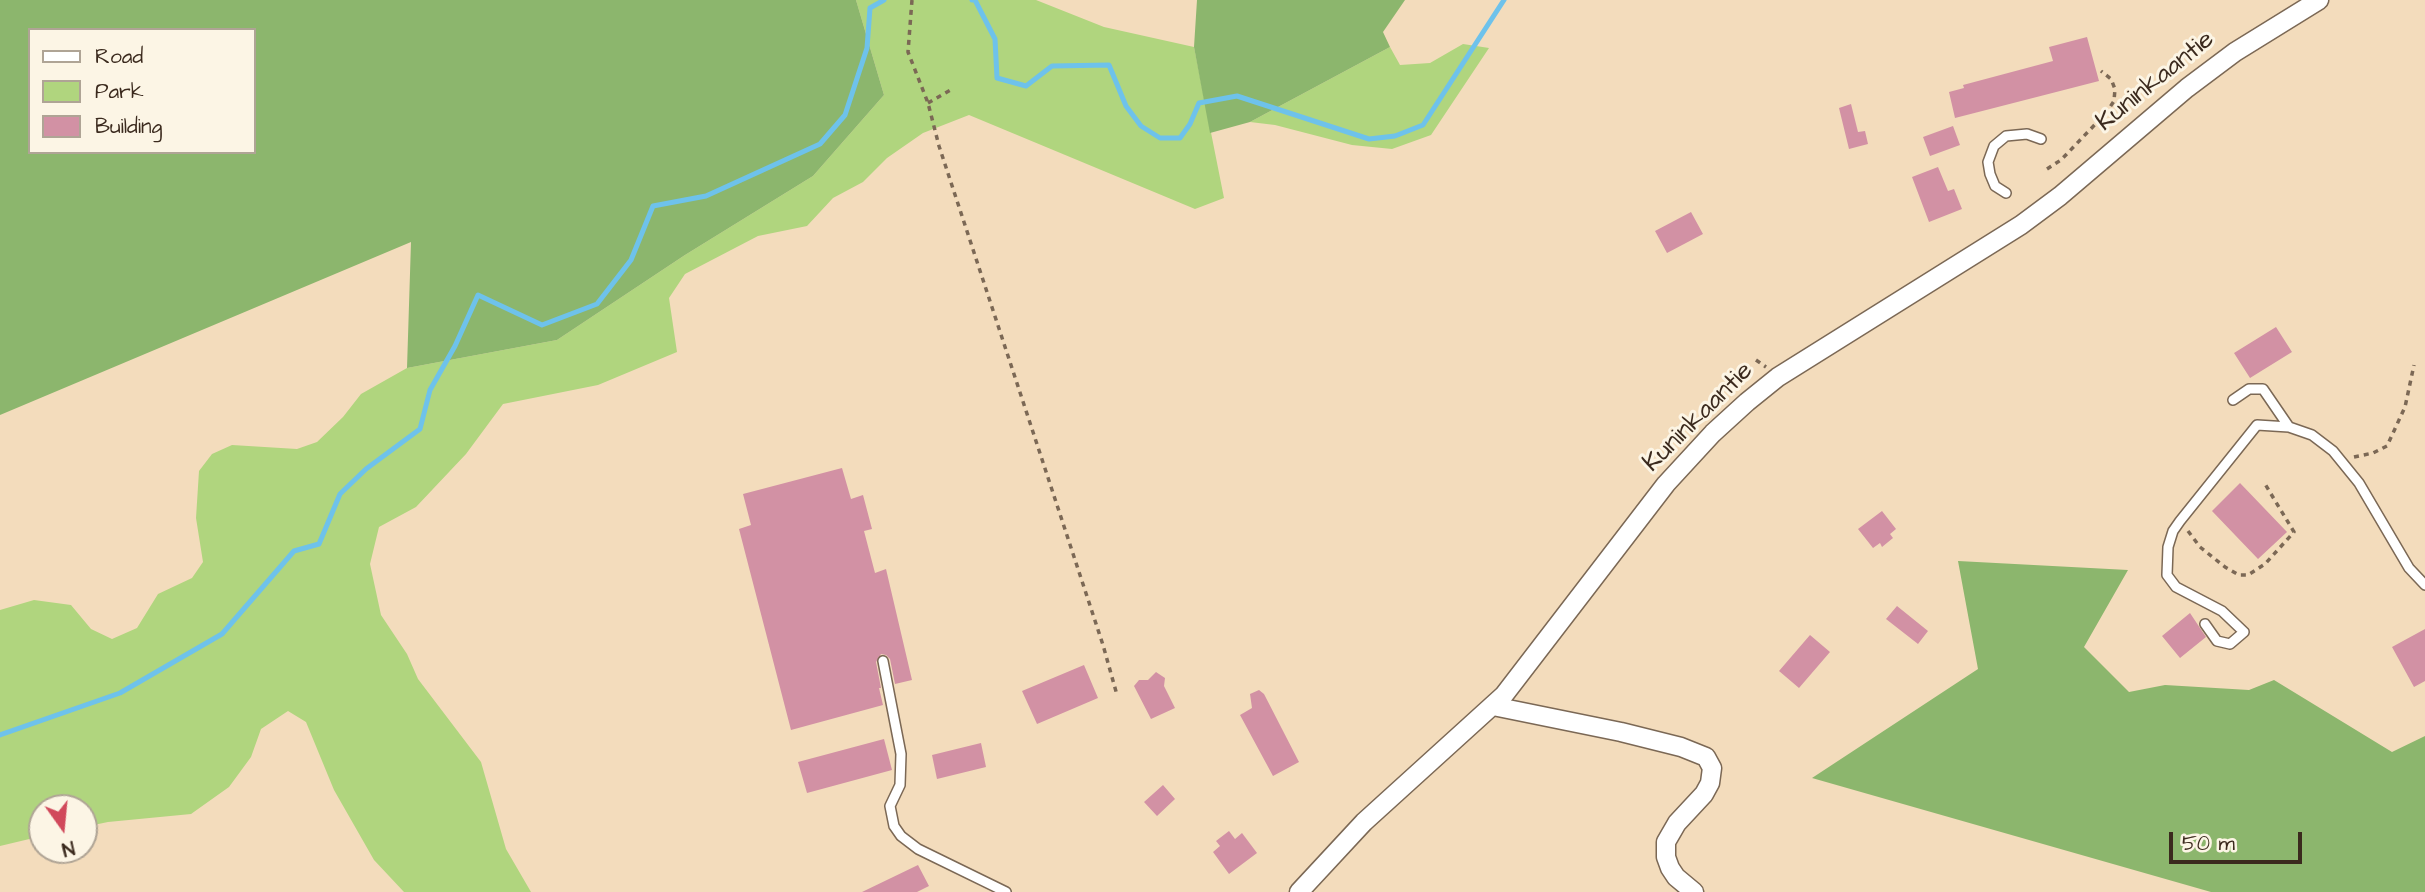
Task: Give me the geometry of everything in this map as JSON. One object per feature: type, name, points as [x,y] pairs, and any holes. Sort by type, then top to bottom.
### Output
[{"type":"street","name":"Kuninkaantie","points":[[1299,892],[1364,822],[1504,695],[1666,484],[1713,433],[1747,402],[1778,377],[2021,225],[2060,196],[2187,88],[2235,52],[2319,0]]},
{"type":"street","points":[[1493,706],[1621,732],[1681,747],[1706,757],[1712,768],[1710,783],[1704,794],[1677,823],[1666,842],[1666,857],[1670,867],[1676,877],[1694,892]]},
{"type":"lane","points":[[2006,193],[1995,186],[1990,174],[1988,162],[1994,146],[2006,136],[2027,134],[2041,139]]},
{"type":"lane","points":[[2233,400],[2249,389],[2263,389],[2289,427]]},
{"type":"lane","points":[[2205,624],[2217,641],[2230,644],[2244,632],[2222,611],[2176,587],[2167,575],[2168,547],[2173,531],[2180,521],[2257,425],[2289,427],[2312,435],[2333,451],[2359,483],[2409,568],[2425,585]]},
{"type":"lane","points":[[883,661],[901,754],[900,785],[890,806],[894,826],[901,836],[918,849],[1006,892]]},
{"type":"path","points":[[912,0],[908,52],[928,103],[939,146],[1099,632],[1117,695]]},
{"type":"path","points":[[2047,169],[2061,160],[2114,101],[2115,89],[2111,79],[2101,72]]},
{"type":"path","points":[[928,103],[954,88]]},
{"type":"path","points":[[2340,459],[2373,453],[2387,446],[2405,407],[2414,365]]},
{"type":"path","points":[[2180,521],[2200,547],[2225,567],[2239,575],[2248,575],[2265,564],[2294,532],[2265,484]]},
{"type":"green space","points":[[0,0],[856,0],[884,95],[813,176],[685,255],[557,340],[407,368],[411,242],[0,415]]},
{"type":"green space","points":[[856,0],[1036,0],[1104,27],[1194,47],[1224,198],[1195,209],[969,115],[923,133],[887,158],[863,182],[833,198],[807,226],[758,236],[685,274],[669,298],[677,352],[598,385],[503,404],[466,454],[416,507],[379,527],[370,564],[381,615],[407,654],[418,679],[481,762],[506,849],[531,892],[404,892],[374,860],[334,790],[306,722],[288,711],[261,729],[251,757],[229,787],[191,814],[98,824],[98,794],[28,794],[28,839],[0,846],[0,610],[34,600],[71,605],[91,629],[112,639],[137,628],[158,594],[192,578],[203,562],[196,518],[199,471],[212,454],[232,445],[297,449],[317,442],[343,417],[361,394],[407,368],[557,340],[685,255],[813,176],[884,95]]},
{"type":"green space","points":[[1197,0],[1405,0],[1383,32],[1390,47],[1250,122],[1210,133],[1194,47]]},
{"type":"green space","points":[[1463,44],[1489,48],[1431,135],[1392,149],[1352,145],[1275,125],[1250,122],[1390,47],[1400,65],[1430,63]]},
{"type":"green space","points":[[1958,561],[2128,570],[2084,647],[2129,692],[2165,685],[2249,690],[2274,680],[2392,752],[2425,736],[2425,892],[2211,892],[1812,778],[1978,669]]},
{"type":"building","points":[[2087,37],[2099,81],[1955,118],[1949,92],[1964,88],[1963,85],[2053,61],[2049,47]]},
{"type":"building","points":[[1851,104],[1858,132],[1865,131],[1868,144],[1849,149],[1839,108]]},
{"type":"building","points":[[1953,126],[1960,145],[1930,156],[1923,137]]},
{"type":"building","points":[[1938,167],[1948,191],[1954,189],[1962,209],[1929,222],[1912,177]]},
{"type":"building","points":[[1691,212],[1703,234],[1667,253],[1655,231]]},
{"type":"building","points":[[2276,327],[2292,352],[2250,378],[2234,353]]},
{"type":"building","points":[[842,468],[851,499],[863,495],[872,529],[864,531],[875,573],[886,569],[912,680],[895,684],[890,659],[881,654],[876,662],[883,705],[791,730],[739,529],[751,525],[743,494]]},
{"type":"building","points":[[2240,483],[2287,532],[2258,559],[2212,511]]},
{"type":"building","points":[[1882,511],[1896,529],[1890,534],[1893,538],[1882,547],[1880,543],[1873,548],[1858,529]]},
{"type":"building","points":[[1897,606],[1928,631],[1918,644],[1886,619]]},
{"type":"building","points":[[2190,613],[2206,637],[2180,658],[2162,636]]},
{"type":"building","points":[[2425,629],[2425,681],[2414,687],[2392,647]]},
{"type":"building","points":[[1810,635],[1830,652],[1799,688],[1779,671]]},
{"type":"building","points":[[1084,665],[1098,698],[1037,724],[1022,691]]},
{"type":"building","points":[[1156,672],[1165,678],[1164,686],[1175,708],[1151,719],[1134,686],[1139,680],[1148,680]]},
{"type":"building","points":[[1259,690],[1264,694],[1299,762],[1273,776],[1240,715],[1252,708],[1250,694]]},
{"type":"building","points":[[884,739],[892,770],[807,793],[798,762]]},
{"type":"building","points":[[981,743],[986,767],[937,779],[932,755]]},
{"type":"building","points":[[1163,785],[1175,799],[1157,816],[1144,802]]},
{"type":"building","points":[[1229,831],[1235,839],[1242,833],[1257,853],[1229,874],[1213,852],[1220,846],[1216,841]]},
{"type":"building","points":[[918,865],[929,886],[917,892],[862,892]]},
{"type":"waterway","points":[[0,735],[120,693],[222,634],[294,551],[319,544],[340,494],[366,469],[420,429],[430,390],[455,346],[478,295],[542,325],[597,304],[631,260],[653,206],[706,196],[820,144],[845,115],[867,48],[870,8],[884,0]]},
{"type":"waterway","points":[[972,0],[975,0],[995,39],[997,78],[1026,86],[1052,66],[1109,65],[1126,106],[1141,126],[1160,138],[1180,138],[1190,124],[1199,103],[1237,96],[1369,139],[1395,136],[1423,125],[1504,0]]}]
